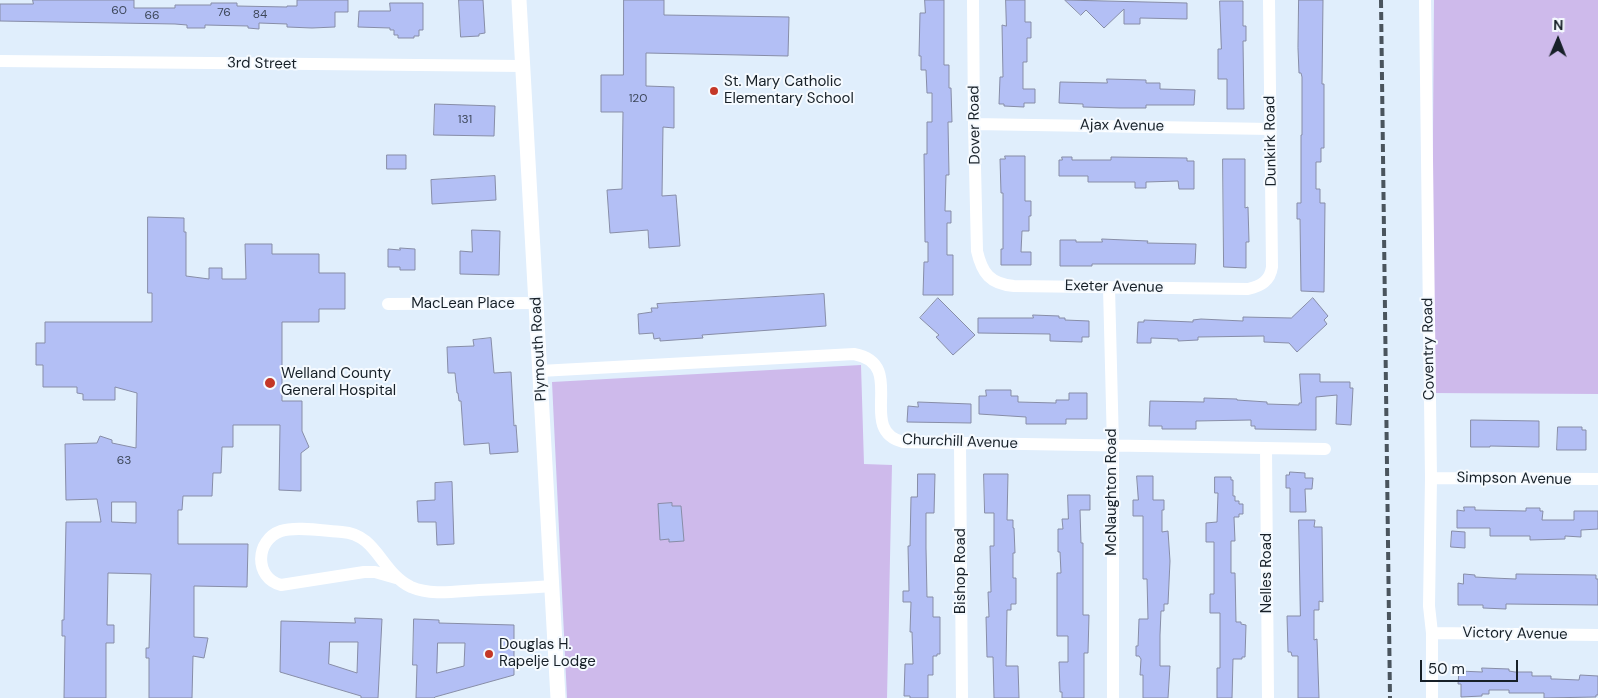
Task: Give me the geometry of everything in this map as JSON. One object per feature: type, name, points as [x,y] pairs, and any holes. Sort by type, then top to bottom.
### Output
[{"type":"street","name":"Plymouth Road","points":[[519,0],[558,698]]},
{"type":"street","name":"Dover Road","points":[[974,0],[977,251]]},
{"type":"street","name":"Dunkirk Road","points":[[1267,280],[1272,267],[1269,0]]},
{"type":"street","name":"Coventry Road","points":[[1425,0],[1430,478],[1429,606],[1432,634],[1432,698]]},
{"type":"street","name":"3rd Street","points":[[0,60],[523,66]]},
{"type":"street","name":"Ajax Avenue","points":[[974,124],[1271,129]]},
{"type":"street","name":"Exeter Avenue","points":[[977,251],[984,272],[992,280],[1003,285],[1248,289],[1257,287],[1267,280]]},
{"type":"street","name":"McNaughton Road","points":[[1109,287],[1113,698]]},
{"type":"street","name":"MacLean Place","points":[[388,304],[537,303]]},
{"type":"street","name":"Churchill Avenue","points":[[540,371],[854,354],[871,360],[878,367],[881,379],[882,421],[886,430],[892,438],[911,443],[1325,449]]},
{"type":"street","name":"Bishop Road","points":[[960,444],[962,698]]},
{"type":"street","name":"Nelles Road","points":[[1266,448],[1268,698]]},
{"type":"street","name":"Simpson Avenue","points":[[1430,478],[1598,480]]},
{"type":"street","points":[[396,578],[370,544],[360,536],[348,532],[282,531],[266,543],[261,558],[262,567],[267,577],[282,585],[364,572],[380,573],[396,578],[414,588],[434,592],[552,586]]},
{"type":"street","name":"Victory Avenue","points":[[1432,634],[1598,635]]},
{"type":"shaded area","points":[[1434,0],[1598,0],[1598,394],[1431,393]]},
{"type":"shaded area","points":[[861,365],[864,464],[892,465],[887,698],[567,698],[552,382]]},
{"type":"building","points":[[33,0],[134,0],[134,8],[175,8],[175,5],[211,5],[211,3],[237,3],[237,6],[287,7],[297,6],[297,0],[348,0],[348,12],[335,12],[335,27],[312,28],[287,27],[287,24],[259,23],[259,29],[248,28],[248,26],[205,25],[205,28],[187,28],[187,25],[175,24],[0,21],[0,4],[33,4]]},
{"type":"building","points":[[459,0],[483,0],[485,33],[479,34],[479,36],[461,37]]},
{"type":"building","points":[[624,0],[664,0],[664,15],[789,17],[788,56],[646,53],[646,86],[674,87],[674,128],[663,127],[662,196],[676,195],[680,246],[649,248],[648,230],[610,233],[607,190],[622,189],[623,112],[601,112],[601,75],[623,75]]},
{"type":"building","points":[[925,0],[944,0],[944,65],[949,65],[952,122],[948,122],[949,175],[946,175],[945,211],[951,211],[951,223],[947,223],[947,255],[953,255],[953,295],[923,295],[924,262],[928,262],[928,242],[925,242],[924,154],[927,154],[927,122],[932,122],[932,93],[927,93],[926,70],[921,70],[921,56],[919,56],[920,13],[925,13]]},
{"type":"building","points":[[1006,0],[1025,0],[1025,22],[1031,22],[1031,38],[1027,38],[1027,62],[1023,62],[1023,89],[1035,89],[1035,103],[1024,103],[1024,107],[999,104],[1000,77],[1003,77],[1002,25],[1006,26]]},
{"type":"building","points":[[1065,0],[1187,3],[1187,19],[1140,18],[1140,24],[1124,24],[1124,9],[1104,28],[1086,10],[1081,15]]},
{"type":"building","points":[[1299,0],[1323,0],[1322,84],[1324,84],[1324,148],[1321,148],[1321,162],[1316,162],[1316,189],[1320,189],[1320,203],[1325,203],[1324,292],[1301,291],[1300,219],[1297,219],[1297,203],[1301,203],[1302,135],[1302,77],[1301,73],[1299,73],[1298,48]]},
{"type":"building","points":[[1220,1],[1243,1],[1243,26],[1246,26],[1246,41],[1243,41],[1244,109],[1227,109],[1227,79],[1218,79],[1218,49],[1221,49]]},
{"type":"building","points":[[390,3],[423,3],[423,30],[419,30],[419,36],[414,36],[414,38],[398,38],[398,35],[394,35],[394,30],[390,30],[390,28],[358,27],[359,11],[390,11]]},
{"type":"building","points":[[1107,79],[1146,80],[1146,83],[1160,83],[1160,89],[1195,90],[1194,105],[1146,105],[1146,108],[1120,108],[1083,107],[1083,104],[1059,103],[1060,82],[1107,83]]},
{"type":"building","points":[[435,104],[495,106],[494,136],[434,135]]},
{"type":"building","points":[[387,155],[406,155],[406,169],[387,169]]},
{"type":"building","points":[[1005,156],[1025,156],[1025,201],[1031,201],[1031,216],[1029,216],[1029,231],[1022,231],[1021,252],[1031,252],[1031,265],[1001,265],[1001,249],[1003,249],[1003,193],[1001,193],[1000,159],[1005,159]]},
{"type":"building","points":[[1062,157],[1072,157],[1072,160],[1111,160],[1111,157],[1187,158],[1187,161],[1194,161],[1194,189],[1179,189],[1178,181],[1146,182],[1146,188],[1135,188],[1135,182],[1088,182],[1088,176],[1059,176],[1059,160],[1062,160]]},
{"type":"building","points":[[1223,159],[1245,159],[1245,208],[1248,207],[1249,242],[1246,242],[1246,268],[1224,267]]},
{"type":"building","points":[[495,176],[496,200],[432,204],[431,180]]},
{"type":"building","points":[[148,217],[184,218],[184,232],[186,232],[186,276],[209,279],[209,268],[222,268],[222,279],[246,279],[245,244],[272,244],[272,254],[319,254],[319,273],[345,273],[345,309],[319,309],[319,322],[282,322],[282,401],[302,401],[302,431],[309,447],[301,453],[301,491],[279,490],[280,425],[233,425],[233,447],[222,447],[221,473],[213,473],[212,496],[183,496],[182,510],[178,510],[178,544],[248,544],[247,587],[194,586],[194,637],[208,638],[204,658],[193,656],[192,698],[149,698],[149,658],[146,658],[146,648],[149,648],[151,574],[108,573],[107,625],[114,625],[114,643],[106,643],[106,698],[64,698],[65,636],[62,636],[62,620],[64,620],[66,522],[101,522],[97,499],[66,500],[65,444],[97,443],[100,436],[112,440],[112,443],[136,448],[137,393],[115,387],[115,400],[83,400],[83,394],[77,393],[77,387],[43,387],[43,365],[36,365],[36,343],[45,343],[45,322],[152,322],[152,293],[148,293]],"holes":[[[112,502],[136,502],[136,523],[112,522]]]},
{"type":"building","points":[[472,230],[500,231],[499,275],[460,274],[460,251],[472,252]]},
{"type":"building","points":[[1102,239],[1148,241],[1147,243],[1196,244],[1195,264],[1092,264],[1092,266],[1060,266],[1060,240],[1102,242]]},
{"type":"building","points":[[400,248],[415,249],[415,270],[400,270],[400,267],[388,267],[388,249],[400,250]]},
{"type":"building","points":[[824,294],[826,326],[702,335],[703,338],[660,341],[660,338],[654,339],[653,333],[639,334],[638,314],[652,312],[651,308],[658,308],[657,304]]},
{"type":"building","points":[[938,298],[975,335],[953,355],[936,337],[939,335],[920,318]]},
{"type":"building","points":[[1313,298],[1328,316],[1324,320],[1327,324],[1297,352],[1289,343],[1264,342],[1264,336],[1198,337],[1198,340],[1178,341],[1178,339],[1151,338],[1151,343],[1137,343],[1138,322],[1144,322],[1144,320],[1193,322],[1193,320],[1201,319],[1243,321],[1243,317],[1291,318]]},
{"type":"building","points":[[1033,315],[1059,316],[1059,318],[1065,318],[1065,320],[1089,321],[1089,337],[1082,337],[1082,342],[1050,341],[1050,334],[978,333],[978,318],[1033,318]]},
{"type":"building","points":[[491,338],[494,373],[511,372],[514,426],[516,425],[518,452],[490,454],[489,443],[464,445],[461,401],[459,401],[457,393],[455,373],[448,373],[447,347],[474,346],[473,340]]},
{"type":"building","points":[[1300,374],[1320,374],[1320,382],[1350,382],[1350,388],[1353,388],[1351,425],[1336,424],[1337,395],[1316,397],[1316,430],[1255,429],[1255,426],[1251,426],[1251,420],[1196,421],[1196,429],[1162,429],[1162,426],[1149,426],[1150,401],[1204,402],[1204,398],[1299,405],[1301,403]]},
{"type":"building","points":[[986,390],[1011,390],[1011,396],[1018,396],[1018,402],[1056,403],[1056,400],[1069,400],[1069,393],[1087,393],[1087,419],[1066,419],[1066,424],[1026,424],[1026,417],[979,414],[979,396],[986,396]]},
{"type":"building","points":[[918,402],[971,404],[971,423],[907,422],[908,406],[918,407]]},
{"type":"building","points":[[1471,420],[1539,421],[1539,447],[1471,447]]},
{"type":"building","points":[[1558,427],[1582,427],[1582,430],[1586,430],[1586,450],[1557,450]]},
{"type":"building","points":[[1290,472],[1305,473],[1305,478],[1313,478],[1312,489],[1305,489],[1306,512],[1290,512],[1290,488],[1286,488],[1286,475],[1289,475]]},
{"type":"building","points":[[918,474],[935,474],[934,513],[926,513],[927,597],[933,597],[933,617],[940,617],[940,654],[933,656],[933,675],[928,675],[928,698],[904,696],[905,664],[913,664],[912,632],[910,632],[911,602],[903,602],[903,591],[909,591],[908,546],[910,546],[911,497],[917,497]]},
{"type":"building","points":[[984,474],[1008,474],[1007,520],[1013,520],[1014,528],[1013,578],[1016,578],[1016,604],[1011,604],[1011,610],[1007,610],[1006,666],[1018,666],[1019,698],[994,698],[993,657],[987,657],[986,617],[989,617],[988,592],[991,592],[990,546],[994,546],[994,513],[985,513]]},
{"type":"building","points":[[1137,476],[1153,476],[1153,500],[1164,500],[1162,532],[1168,531],[1170,561],[1168,604],[1164,604],[1164,611],[1161,611],[1160,666],[1170,666],[1168,698],[1143,698],[1143,675],[1140,675],[1141,659],[1139,656],[1136,656],[1139,619],[1148,619],[1147,579],[1143,579],[1143,516],[1133,516],[1133,500],[1138,500]]},
{"type":"building","points":[[1215,477],[1231,477],[1235,501],[1243,504],[1243,514],[1239,514],[1239,517],[1234,517],[1235,541],[1231,541],[1231,573],[1235,573],[1236,622],[1246,625],[1245,657],[1233,659],[1232,698],[1217,698],[1217,668],[1220,668],[1220,613],[1210,613],[1210,594],[1214,594],[1214,542],[1206,542],[1206,523],[1217,522],[1218,493],[1215,493]]},
{"type":"building","points":[[452,482],[454,544],[437,545],[436,522],[418,522],[417,501],[435,500],[435,483]]},
{"type":"building","points":[[1068,495],[1090,495],[1090,510],[1080,510],[1081,543],[1083,543],[1083,615],[1089,615],[1088,653],[1084,653],[1084,698],[1062,698],[1062,692],[1060,692],[1059,662],[1068,662],[1068,636],[1057,636],[1057,573],[1061,573],[1060,552],[1058,552],[1058,529],[1063,529],[1062,519],[1068,519]]},
{"type":"building","points":[[672,503],[672,506],[681,506],[684,541],[669,542],[669,539],[660,540],[658,504]]},
{"type":"building","points":[[1464,507],[1475,507],[1475,510],[1525,511],[1526,508],[1540,508],[1540,511],[1543,511],[1542,520],[1574,520],[1574,511],[1598,511],[1598,529],[1581,530],[1581,537],[1565,536],[1565,539],[1530,540],[1530,536],[1490,536],[1490,528],[1457,528],[1457,510],[1464,511]]},
{"type":"building","points":[[1299,520],[1315,520],[1314,527],[1322,527],[1323,602],[1319,601],[1319,610],[1314,610],[1314,640],[1317,639],[1319,698],[1298,698],[1298,656],[1292,656],[1291,652],[1288,652],[1287,616],[1300,616]]},
{"type":"building","points":[[1452,531],[1465,532],[1465,548],[1451,547]]},
{"type":"building","points":[[1464,574],[1475,575],[1475,577],[1516,579],[1516,574],[1596,575],[1596,579],[1598,579],[1598,605],[1506,604],[1506,609],[1483,608],[1483,605],[1458,605],[1458,583],[1463,584]]},
{"type":"building","points":[[355,618],[382,619],[378,698],[361,698],[361,696],[280,672],[281,621],[355,623]],"holes":[[[330,642],[358,642],[357,673],[329,664]]]},
{"type":"building","points":[[414,619],[439,620],[439,623],[514,625],[514,675],[434,698],[416,698],[417,665],[413,665]],"holes":[[[438,643],[465,643],[464,666],[437,673]]]},
{"type":"building","points":[[1482,668],[1532,672],[1532,676],[1551,676],[1551,679],[1579,680],[1580,675],[1598,676],[1598,695],[1596,697],[1544,698],[1544,693],[1509,693],[1509,690],[1489,690],[1489,694],[1482,694],[1482,696],[1461,697],[1461,684],[1458,684],[1459,671],[1482,672]]},
{"type":"railway","points":[[1381,0],[1390,698]]},
{"type":"place","name":"St. Mary Catholic Elementary School","points":[[714,91]]},
{"type":"place","name":"Welland County General Hospital","points":[[270,383]]},
{"type":"place","name":"Douglas H. Rapelje Lodge","points":[[489,654]]}]
